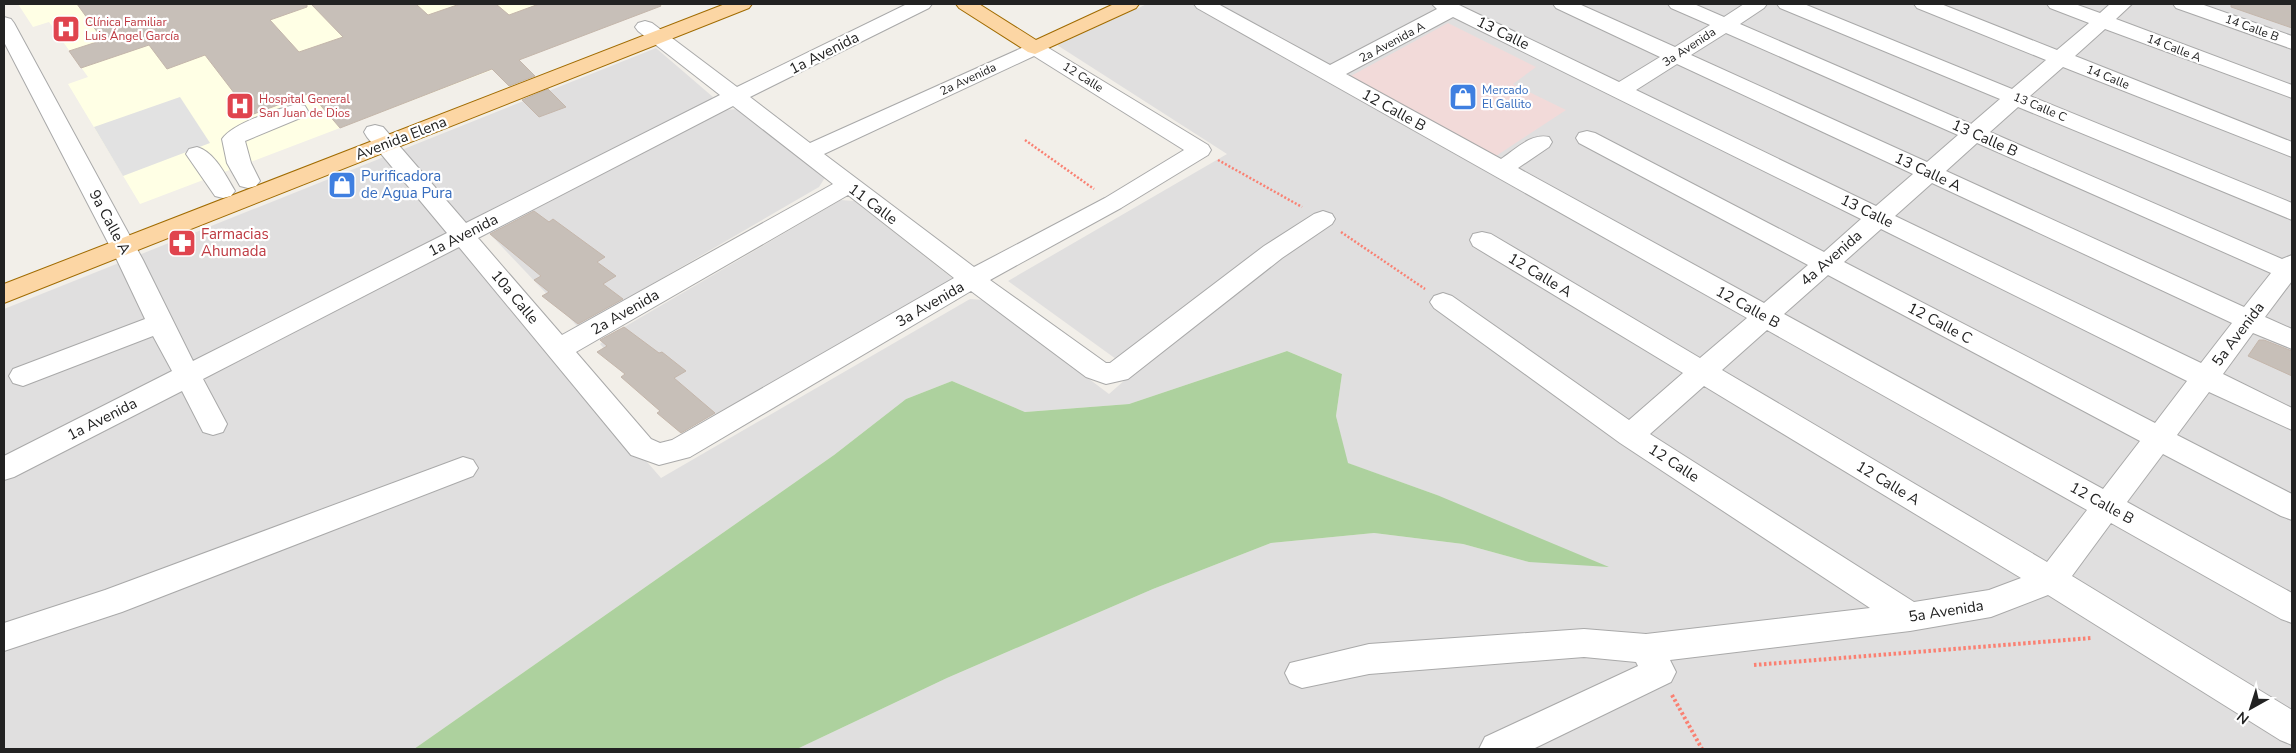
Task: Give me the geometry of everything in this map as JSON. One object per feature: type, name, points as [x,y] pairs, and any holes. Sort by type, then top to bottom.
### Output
[{"type":"main road","name":"Avenida Elena","points":[[651,32],[705,4]]},
{"type":"main road","name":"Avenida Elena","points":[[4,276],[120,240],[651,32],[742,4]]},
{"type":"main road","name":"12 Calle","points":[[966,4],[1035,48]]},
{"type":"main road","name":"2a Avenida","points":[[1035,48],[1129,4]]},
{"type":"main road","name":"Avenida Elena","points":[[4,294],[222,191],[380,138]]},
{"type":"street","name":"1a Avenida","points":[[4,469],[462,235],[922,4]]},
{"type":"street","name":"12 Calle B","points":[[1204,4],[2292,609]]},
{"type":"street","name":"13 Calle A","points":[[1563,4],[2292,340]]},
{"type":"street","name":"13 Calle B","points":[[1678,4],[2290,269]]},
{"type":"street","name":"3a Avenida","points":[[1622,90],[1757,4]]},
{"type":"street","name":"13 Calle C","points":[[1787,4],[2016,96],[2292,212]]},
{"type":"street","name":"14 Calle","points":[[1924,4],[2292,150]]},
{"type":"street","name":"14 Calle A","points":[[2057,4],[2292,92]]},
{"type":"street","name":"4a Avenida","points":[[1630,435],[1825,262],[1880,217],[2122,4]]},
{"type":"street","name":"14 Calle B","points":[[2183,4],[2292,43]]},
{"type":"street","name":"2a Avenida A","points":[[1330,74],[1448,7]]},
{"type":"street","name":"13 Calle","points":[[1448,7],[1622,90],[2292,420]]},
{"type":"street","name":"9a Calle A","points":[[4,22],[120,240],[160,323],[213,424]]},
{"type":"street","name":"11 Calle","points":[[651,32],[972,280],[1096,370],[1106,374],[1118,372],[1273,252],[1323,219]]},
{"type":"street","name":"12 Calle","points":[[1035,48],[1200,150]]},
{"type":"street","name":"2a Avenida","points":[[807,153],[1035,48]]},
{"type":"street","points":[[248,181],[239,163],[233,139],[243,132],[297,111]]},
{"type":"street","name":"10a Calle","points":[[380,138],[641,447],[659,454]]},
{"type":"street","name":"12 Calle C","points":[[1587,138],[2292,508]]},
{"type":"street","points":[[1501,170],[1541,142]]},
{"type":"street","name":"3a Avenida","points":[[659,454],[680,449],[972,280],[1113,202],[1200,150]]},
{"type":"street","points":[[197,154],[213,174],[222,191]]},
{"type":"street","name":"2a Avenida","points":[[559,349],[848,185]]},
{"type":"street","name":"12 Calle A","points":[[1482,240],[2141,634],[2292,729]]},
{"type":"street","name":"5a Avenida","points":[[1497,749],[1653,660],[1991,604],[2051,580],[2290,269]]},
{"type":"street","name":"12 Calle","points":[[1444,302],[1630,435],[1910,617]]},
{"type":"street","points":[[23,376],[160,323]]},
{"type":"street","points":[[4,637],[111,602],[463,468]]},
{"type":"street","points":[[1302,672],[1379,658],[1584,643],[1653,660]]},
{"type":"path","points":[[1025,140],[1113,202]]},
{"type":"path","points":[[1748,666],[2141,634]]},
{"type":"path","points":[[1653,660],[1702,749]]},
{"type":"shaded area","name":"Hospital General San Juan de Dios","points":[[18,4],[666,4],[140,204],[68,84],[88,77],[49,22],[33,27]]},
{"type":"shaded area","points":[[1147,4],[2292,4],[2292,749],[797,749],[947,678],[1153,589],[1271,543],[1374,533],[1463,544],[1529,562],[1437,495],[1347,463],[1336,416],[1342,374],[1287,351],[1129,404],[1025,412],[952,381],[906,399],[834,455],[414,749],[4,749],[4,472],[459,246],[661,478],[970,299],[984,300],[1109,394],[1134,372],[1008,281],[1227,154],[1057,45]]},
{"type":"shaded area","name":"Mercado El Gallito","points":[[1448,23],[1536,67],[1513,84],[1566,110],[1496,156],[1349,77]]},
{"type":"shaded area","points":[[656,48],[713,97],[705,105],[4,459],[4,309]]},
{"type":"shaded area","points":[[180,97],[210,143],[123,176],[94,127]]},
{"type":"shaded area","points":[[740,109],[826,176],[819,187],[578,327],[488,232],[723,110]]},
{"type":"shaded area","points":[[841,200],[854,201],[952,278],[939,294],[691,427],[676,428],[600,344],[609,336]]},
{"type":"green space","points":[[1287,351],[1342,374],[1336,416],[1348,463],[1437,495],[1609,567],[1529,562],[1463,544],[1374,533],[1271,543],[1153,589],[947,678],[797,749],[414,749],[834,455],[906,399],[952,381],[1025,412],[1129,404]]},
{"type":"building","points":[[77,4],[307,4],[307,7],[270,20],[299,52],[343,37],[311,4],[416,4],[428,15],[460,4],[496,4],[509,15],[539,4],[660,4],[661,6],[519,60],[535,76],[509,86],[492,69],[340,128],[310,93],[251,115],[205,55],[167,69],[149,45],[81,68],[69,51],[103,40]]},
{"type":"building","points":[[2231,4],[2292,4],[2292,28],[2231,7]]},
{"type":"building","points":[[548,89],[566,107],[539,117],[522,100]]},
{"type":"building","points":[[534,211],[549,222],[553,219],[605,257],[597,262],[616,276],[603,284],[623,299],[578,324],[542,296],[549,292],[534,280],[541,276],[490,234]]},
{"type":"building","points":[[624,327],[659,353],[662,352],[686,371],[674,378],[715,413],[681,433],[657,413],[660,411],[621,377],[625,374],[597,352],[607,346],[600,340]]},
{"type":"building","points":[[2259,340],[2264,340],[2292,351],[2292,376],[2248,356]]},
{"type":"place","name":"Clínica Familiar Luis Ángel García","points":[[66,29]]},
{"type":"place","name":"Mercado El Gallito","points":[[1463,97]]},
{"type":"place","name":"Hospital General San Juan de Dios","points":[[240,106]]},
{"type":"place","name":"Purificadora de Agua Pura","points":[[342,185]]},
{"type":"place","name":"Farmacias Ahumada","points":[[182,243]]}]
